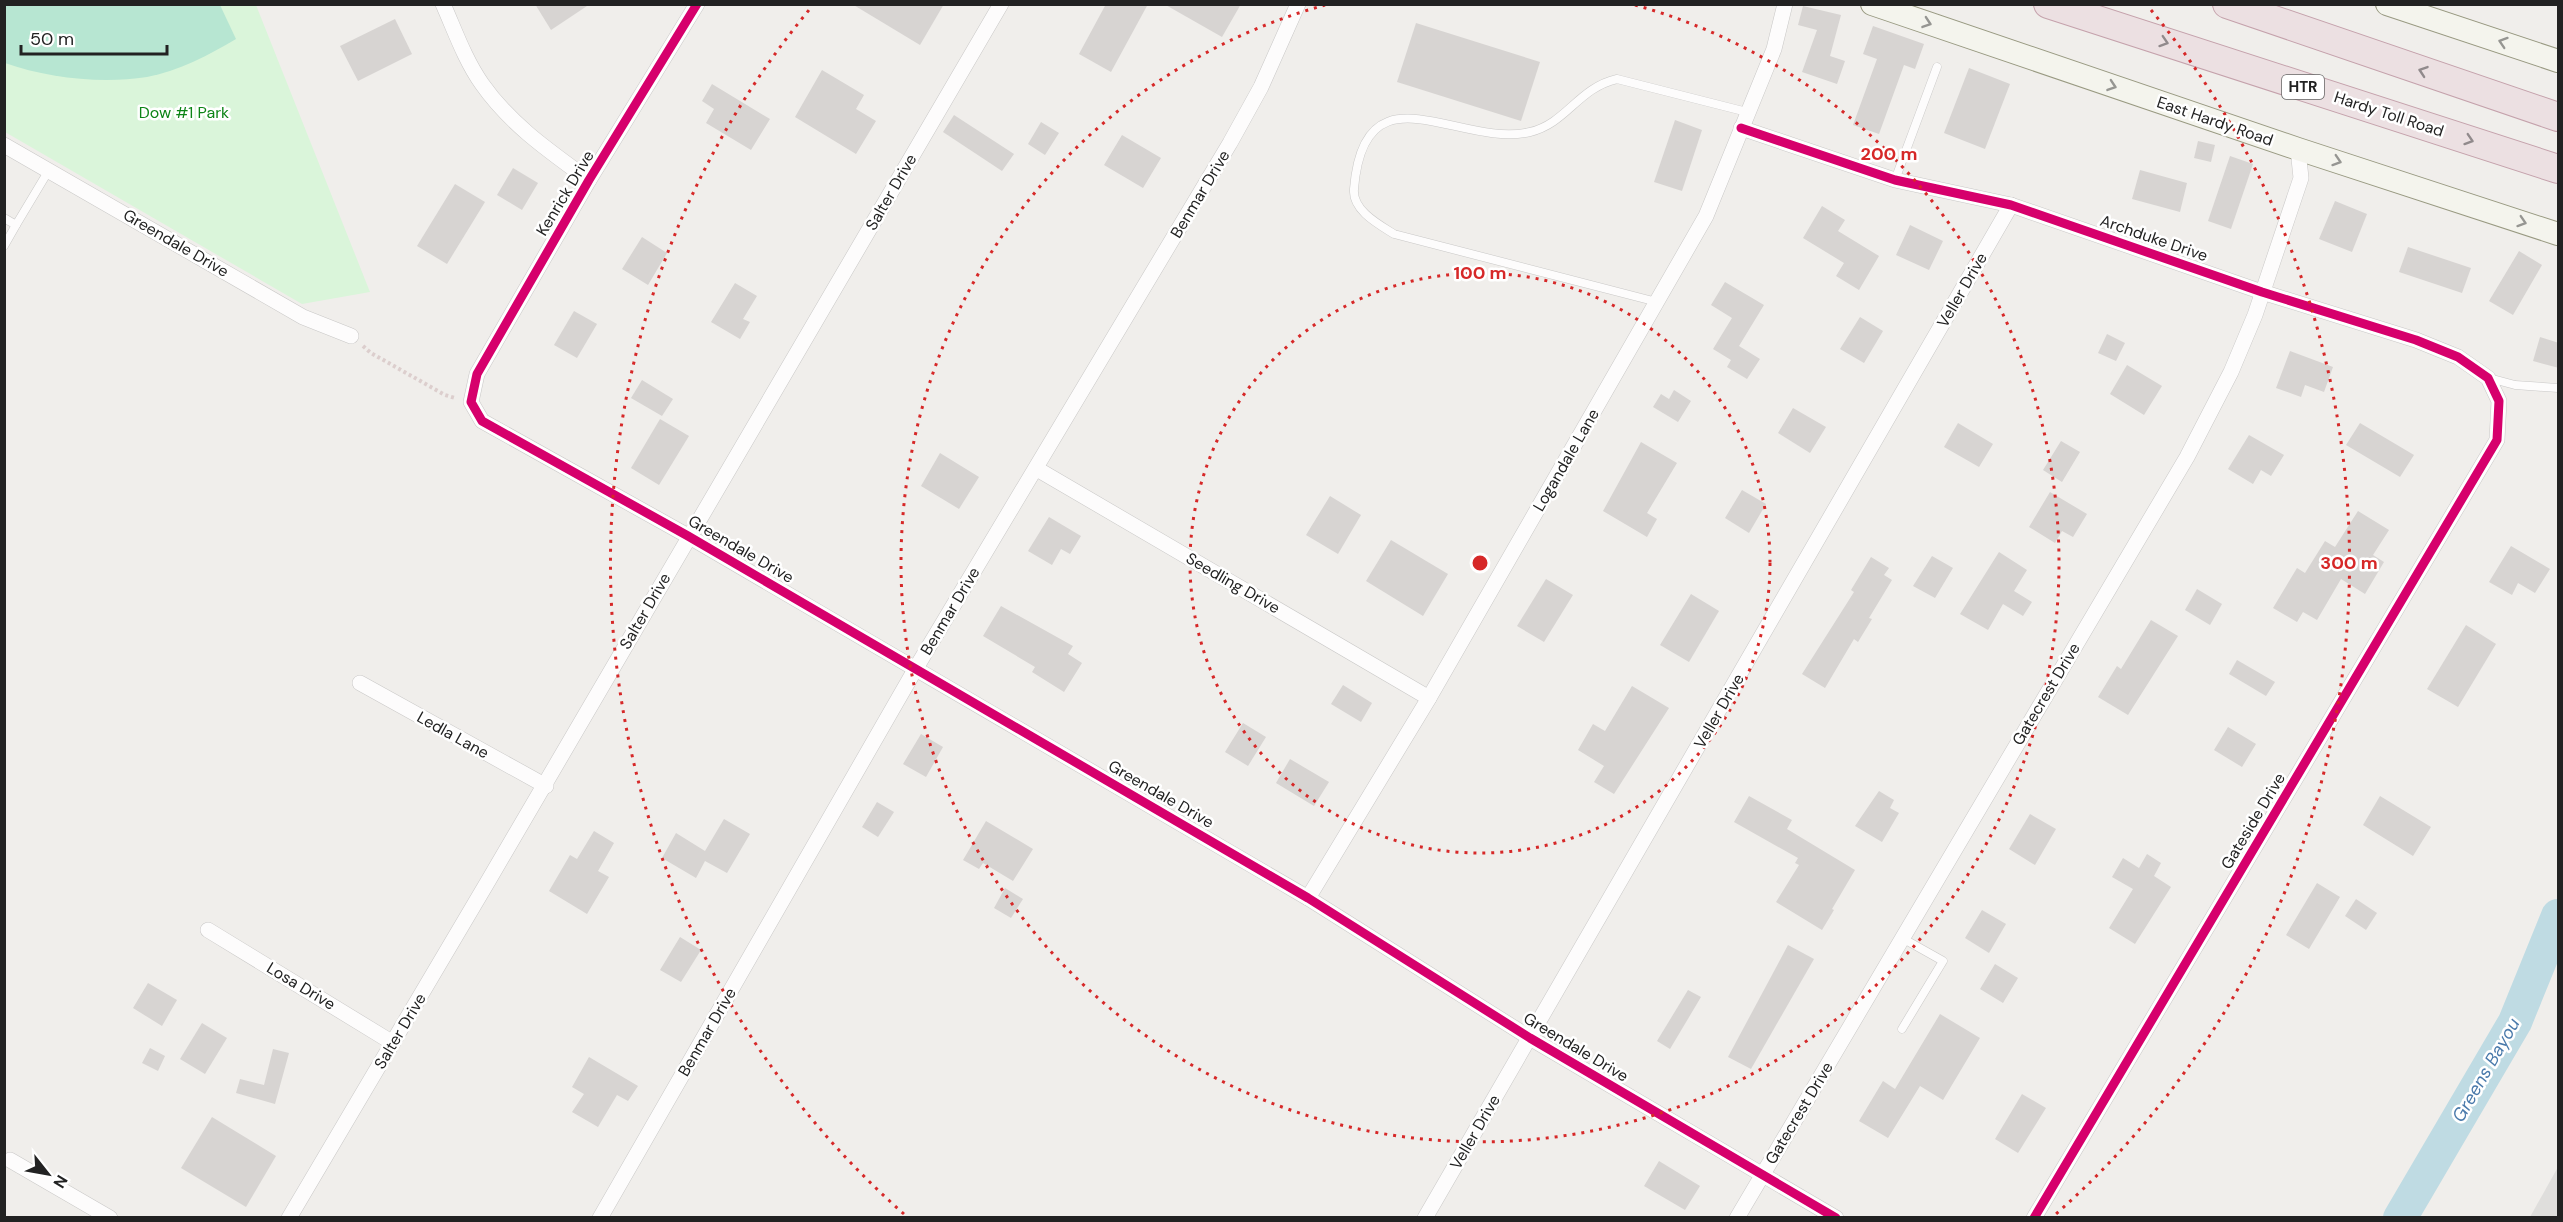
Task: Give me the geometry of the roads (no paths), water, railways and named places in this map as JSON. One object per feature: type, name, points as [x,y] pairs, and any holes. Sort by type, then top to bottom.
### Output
[{"type":"highway","name":"Hardy Toll Road","points":[[2048,4],[2559,169]]},
{"type":"highway","points":[[2227,4],[2559,117]]},
{"type":"main road","name":"East Hardy Road","points":[[1872,4],[2559,234]]},
{"type":"main road","points":[[2387,4],[2559,61]]},
{"type":"street","points":[[443,4],[468,60],[494,99],[530,138],[589,180]]},
{"type":"street","name":"Kenrick Drive","points":[[471,402],[477,374],[589,180],[697,4]]},
{"type":"street","name":"Salter Drive","points":[[289,1218],[546,786],[688,536],[1001,4]]},
{"type":"street","name":"Benmar Drive","points":[[600,1218],[916,668],[1230,143],[1261,87],[1298,4]]},
{"type":"street","name":"Logandale Lane","points":[[1308,898],[1429,698],[1706,216],[1773,49],[1785,4]]},
{"type":"street","name":"Archduke Drive","points":[[1741,128],[1895,180],[2011,205],[2262,292],[2416,340],[2458,357],[2488,378]]},
{"type":"street","name":"Greendale Drive","points":[[4,145],[303,317],[351,336]]},
{"type":"street","name":"Gatecrest Drive","points":[[1737,1218],[2187,457],[2231,372],[2256,315],[2301,178],[2298,148]]},
{"type":"street","name":"Veller Drive","points":[[1425,1218],[2011,205]]},
{"type":"street","name":"Gateside Drive","points":[[2034,1218],[2497,440],[2499,401],[2488,378]]},
{"type":"street","name":"Greendale Drive","points":[[471,402],[482,421],[688,536],[1308,898],[1530,1038],[1836,1218]]},
{"type":"street","name":"Seedling Drive","points":[[1037,469],[1429,698]]},
{"type":"street","name":"Ledla Lane","points":[[360,683],[546,786]]},
{"type":"street","name":"Losa Drive","points":[[208,930],[393,1043]]},
{"type":"street","points":[[10,1160],[110,1218]]},
{"type":"lane","points":[[1895,180],[1937,67]]},
{"type":"lane","points":[[1657,302],[1394,234],[1376,223],[1359,207],[1353,192],[1356,174],[1368,138],[1377,126],[1388,120],[1411,118],[1501,134],[1527,133],[1547,127],[1581,96],[1602,82],[1617,79],[1747,112]]},
{"type":"lane","points":[[4,246],[49,170]]},
{"type":"lane","points":[[4,218],[16,225]]},
{"type":"lane","points":[[2488,378],[2515,385],[2559,388]]},
{"type":"lane","points":[[1902,938],[1943,961],[1902,1029]]},
{"type":"waterway","name":"Greens Bayou","points":[[2400,1218],[2515,1022],[2558,916]]},
{"type":"park label","name":"Dow #1 Park","points":[[184,112]]}]
